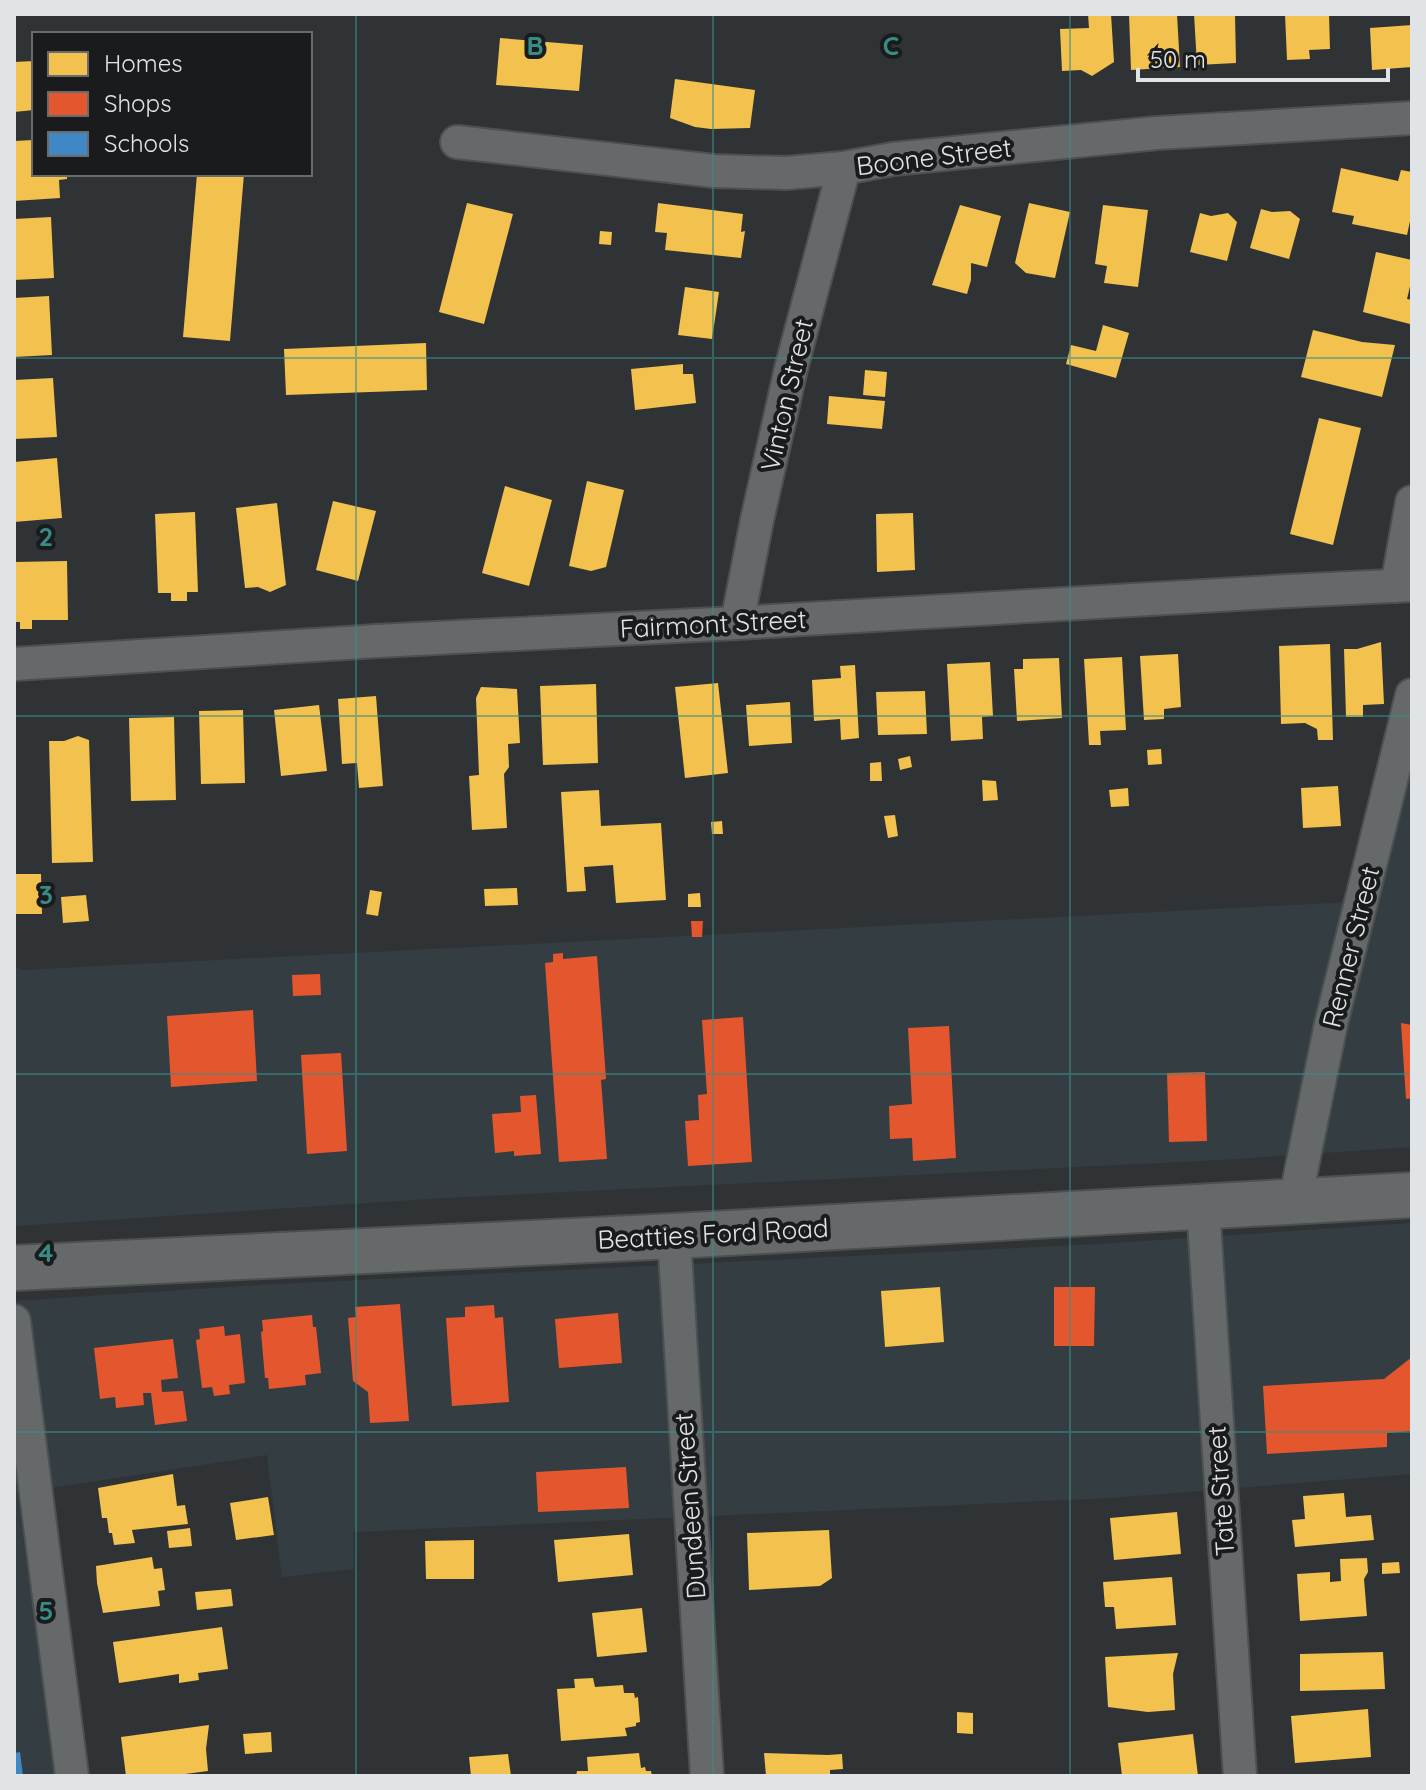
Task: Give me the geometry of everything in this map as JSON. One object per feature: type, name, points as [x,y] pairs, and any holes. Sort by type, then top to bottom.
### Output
[{"type":"main road","name":"Beatties Ford Road","points":[[14,1268],[674,1236],[1412,1195]]},
{"type":"street","name":"Boone Street","points":[[457,142],[714,171],[786,173],[844,168],[893,159],[1157,133],[1412,118]]},
{"type":"street","name":"Vinton Street","points":[[737,623],[791,369],[844,168]]},
{"type":"street","points":[[1404,586],[1412,502]]},
{"type":"street","name":"Fairmont Street","points":[[14,664],[377,641],[1404,586]]},
{"type":"street","name":"Renner Street","points":[[1295,1201],[1331,1024],[1412,695]]},
{"type":"street","name":"Tate Street","points":[[1203,1206],[1240,1776]]},
{"type":"street","name":"Dundeen Street","points":[[674,1236],[707,1776]]},
{"type":"street","points":[[14,1321],[72,1776]]},
{"type":"shaded area","points":[[1412,746],[1412,1147],[1219,1160],[444,1198],[14,1226],[14,967],[23,970],[1372,901]]},
{"type":"shaded area","points":[[1412,1223],[1412,1474],[1110,1498],[353,1532],[354,1569],[282,1577],[267,1455],[17,1493],[56,1776],[14,1776],[14,1301],[258,1285],[1100,1244]]},
{"type":"building: Homes","points":[[1088,14],[1111,14],[1114,62],[1092,76],[1081,70],[1062,71],[1060,29],[1089,28]]},
{"type":"building: Homes","points":[[1129,14],[1177,14],[1180,67],[1131,70]]},
{"type":"building: Homes","points":[[1194,14],[1235,14],[1236,63],[1197,65]]},
{"type":"building: Homes","points":[[1285,14],[1329,14],[1330,49],[1309,50],[1310,59],[1287,60]]},
{"type":"building: Homes","points":[[1412,25],[1412,67],[1372,70],[1370,28]]},
{"type":"building: Homes","points":[[500,38],[583,45],[579,91],[496,85]]},
{"type":"building: Homes","points":[[32,61],[32,110],[14,112],[14,62]]},
{"type":"building: Homes","points":[[675,79],[755,90],[750,128],[695,127],[670,118]]},
{"type":"building: Homes","points":[[32,140],[32,176],[67,176],[67,179],[59,180],[60,198],[14,201],[14,141]]},
{"type":"building: Homes","points":[[1341,168],[1398,181],[1401,170],[1412,172],[1412,212],[1407,235],[1352,224],[1354,216],[1332,212]]},
{"type":"building: Homes","points":[[197,176],[244,176],[230,341],[183,337]]},
{"type":"building: Homes","points":[[467,203],[513,214],[484,324],[439,312]]},
{"type":"building: Homes","points":[[658,203],[743,214],[741,232],[745,231],[741,258],[665,250],[667,233],[655,232]]},
{"type":"building: Homes","points":[[1029,203],[1070,212],[1055,278],[1026,273],[1015,263]]},
{"type":"building: Homes","points":[[960,205],[1001,216],[987,267],[971,263],[967,294],[932,285]]},
{"type":"building: Homes","points":[[1103,205],[1148,210],[1138,287],[1104,283],[1107,266],[1095,264]]},
{"type":"building: Homes","points":[[1261,209],[1290,211],[1300,219],[1289,259],[1250,248]]},
{"type":"building: Homes","points":[[1200,213],[1211,216],[1228,213],[1237,222],[1227,261],[1190,252]]},
{"type":"building: Homes","points":[[51,217],[54,278],[14,280],[14,219]]},
{"type":"building: Homes","points":[[600,231],[612,232],[611,245],[599,244]]},
{"type":"building: Homes","points":[[1376,252],[1412,260],[1407,299],[1412,300],[1410,324],[1363,312]]},
{"type":"building: Homes","points":[[685,287],[719,292],[712,339],[678,335]]},
{"type":"building: Homes","points":[[49,296],[52,355],[14,357],[14,298]]},
{"type":"building: Homes","points":[[1103,325],[1129,333],[1116,378],[1066,364],[1071,345],[1096,351]]},
{"type":"building: Homes","points":[[1313,330],[1362,342],[1395,345],[1382,397],[1301,377]]},
{"type":"building: Homes","points":[[426,343],[427,390],[286,395],[284,349]]},
{"type":"building: Homes","points":[[683,364],[683,374],[693,374],[696,403],[635,410],[631,369]]},
{"type":"building: Homes","points":[[865,370],[887,372],[885,397],[863,395]]},
{"type":"building: Homes","points":[[53,378],[57,437],[14,439],[14,380]]},
{"type":"building: Homes","points":[[829,396],[885,401],[882,429],[827,424]]},
{"type":"building: Homes","points":[[1319,418],[1361,428],[1333,545],[1290,534]]},
{"type":"building: Homes","points":[[57,458],[62,518],[14,522],[14,462]]},
{"type":"building: Homes","points":[[587,481],[624,490],[606,567],[591,571],[569,566]]},
{"type":"building: Homes","points":[[505,486],[552,500],[529,586],[482,573]]},
{"type":"building: Homes","points":[[333,501],[376,511],[358,581],[316,570]]},
{"type":"building: Homes","points":[[277,503],[286,585],[270,592],[258,587],[245,588],[236,508]]},
{"type":"building: Homes","points":[[195,512],[198,592],[187,592],[187,601],[171,601],[171,593],[158,593],[155,514]]},
{"type":"building: Homes","points":[[913,513],[915,570],[877,572],[876,514]]},
{"type":"building: Homes","points":[[67,561],[68,620],[32,620],[32,629],[20,629],[20,622],[14,622],[14,562]]},
{"type":"building: Homes","points":[[1381,642],[1384,704],[1363,705],[1363,717],[1346,717],[1344,649],[1357,649]]},
{"type":"building: Homes","points":[[1330,644],[1333,740],[1318,740],[1317,729],[1305,723],[1281,724],[1279,646]]},
{"type":"building: Homes","points":[[1178,654],[1181,707],[1164,709],[1164,719],[1144,720],[1140,656]]},
{"type":"building: Homes","points":[[1122,657],[1126,730],[1100,731],[1101,745],[1089,745],[1084,659]]},
{"type":"building: Homes","points":[[1059,658],[1062,718],[1017,721],[1014,669],[1023,669],[1023,659]]},
{"type":"building: Homes","points":[[990,662],[993,716],[982,717],[983,739],[951,741],[947,664]]},
{"type":"building: Homes","points":[[855,665],[859,738],[841,740],[840,719],[814,721],[812,680],[841,678],[840,666]]},
{"type":"building: Homes","points":[[718,683],[728,773],[685,778],[675,687]]},
{"type":"building: Homes","points":[[596,684],[598,763],[543,765],[540,686]]},
{"type":"building: Homes","points":[[481,687],[517,689],[520,743],[508,744],[509,767],[504,774],[507,828],[472,830],[469,776],[479,775],[476,698]]},
{"type":"building: Homes","points":[[925,691],[927,734],[878,735],[876,692]]},
{"type":"building: Homes","points":[[376,696],[383,786],[359,788],[357,763],[342,764],[338,699]]},
{"type":"building: Homes","points":[[790,702],[792,743],[749,746],[746,705]]},
{"type":"building: Homes","points":[[319,705],[327,771],[281,776],[274,710]]},
{"type":"building: Homes","points":[[243,710],[245,783],[201,784],[199,711]]},
{"type":"building: Homes","points":[[174,717],[176,800],[131,801],[129,718]]},
{"type":"building: Homes","points":[[78,736],[89,740],[93,862],[52,863],[49,741],[64,741]]},
{"type":"building: Homes","points":[[1161,749],[1162,764],[1148,765],[1147,750]]},
{"type":"building: Homes","points":[[910,756],[912,767],[900,770],[898,759]]},
{"type":"building: Homes","points":[[881,762],[882,781],[870,781],[870,763]]},
{"type":"building: Homes","points":[[982,780],[996,781],[998,800],[983,801]]},
{"type":"building: Homes","points":[[1338,786],[1341,826],[1303,828],[1301,788]]},
{"type":"building: Homes","points":[[1128,788],[1129,806],[1111,807],[1109,790]]},
{"type":"building: Homes","points":[[599,790],[601,826],[661,823],[666,900],[616,903],[613,865],[584,867],[586,891],[567,892],[561,792]]},
{"type":"building: Homes","points":[[895,815],[898,836],[888,838],[884,816]]},
{"type":"building: Homes","points":[[722,821],[723,834],[712,834],[711,822]]},
{"type":"building: Homes","points":[[14,874],[41,874],[42,914],[14,914]]},
{"type":"building: Homes","points":[[517,888],[518,905],[485,906],[484,889]]},
{"type":"building: Homes","points":[[370,890],[382,892],[378,916],[366,914]]},
{"type":"building: Homes","points":[[700,893],[701,907],[688,907],[688,894]]},
{"type":"building: Homes","points":[[86,895],[89,921],[63,923],[61,897]]},
{"type":"building: Homes","points":[[940,1287],[944,1342],[885,1347],[881,1291]]},
{"type":"building: Homes","points":[[173,1474],[177,1506],[185,1505],[188,1524],[132,1530],[135,1543],[114,1545],[107,1518],[102,1518],[98,1488]]},
{"type":"building: Homes","points":[[1344,1493],[1346,1517],[1371,1515],[1374,1540],[1295,1547],[1292,1520],[1305,1519],[1303,1496]]},
{"type":"building: Homes","points":[[268,1497],[274,1535],[236,1540],[230,1503]]},
{"type":"building: Homes","points":[[1177,1512],[1181,1554],[1114,1560],[1110,1518]]},
{"type":"building: Homes","points":[[190,1528],[192,1546],[169,1548],[167,1531]]},
{"type":"building: Homes","points":[[829,1530],[832,1578],[820,1586],[749,1590],[747,1533]]},
{"type":"building: Homes","points":[[629,1534],[633,1575],[558,1582],[554,1540]]},
{"type":"building: Homes","points":[[474,1540],[474,1579],[426,1579],[425,1541]]},
{"type":"building: Homes","points":[[152,1557],[154,1569],[162,1568],[165,1590],[158,1591],[160,1606],[103,1613],[96,1566]]},
{"type":"building: Homes","points":[[1367,1558],[1368,1572],[1364,1579],[1367,1616],[1300,1621],[1297,1574],[1330,1572],[1330,1582],[1341,1581],[1340,1559]]},
{"type":"building: Homes","points":[[1399,1562],[1400,1573],[1382,1574],[1382,1563]]},
{"type":"building: Homes","points":[[1172,1577],[1176,1625],[1116,1629],[1114,1607],[1105,1607],[1103,1582]]},
{"type":"building: Homes","points":[[231,1589],[233,1606],[197,1610],[195,1592]]},
{"type":"building: Homes","points":[[642,1608],[647,1652],[597,1657],[592,1613]]},
{"type":"building: Homes","points":[[222,1627],[228,1669],[198,1673],[199,1680],[179,1683],[179,1674],[119,1683],[113,1642]]},
{"type":"building: Homes","points":[[1383,1652],[1385,1689],[1300,1691],[1300,1654]]},
{"type":"building: Homes","points":[[1178,1653],[1173,1674],[1175,1710],[1148,1712],[1108,1707],[1105,1657]]},
{"type":"building: Homes","points":[[593,1678],[595,1687],[623,1685],[624,1693],[634,1693],[635,1698],[638,1697],[640,1722],[625,1728],[627,1736],[561,1741],[557,1689],[575,1688],[574,1679]]},
{"type":"building: Homes","points":[[1368,1709],[1371,1757],[1295,1763],[1291,1716]]},
{"type":"building: Homes","points":[[957,1712],[973,1713],[973,1734],[957,1733]]},
{"type":"building: Homes","points":[[209,1725],[206,1749],[208,1771],[170,1776],[126,1776],[121,1737]]},
{"type":"building: Homes","points":[[271,1732],[272,1752],[245,1754],[243,1734]]},
{"type":"building: Homes","points":[[1193,1734],[1198,1776],[1122,1776],[1118,1743]]},
{"type":"building: Homes","points":[[639,1753],[641,1768],[651,1771],[652,1776],[576,1776],[577,1771],[588,1771],[587,1757]]},
{"type":"building: Homes","points":[[764,1753],[842,1754],[843,1769],[830,1770],[830,1776],[766,1776]]},
{"type":"building: Homes","points":[[508,1754],[511,1776],[471,1776],[469,1757]]},
{"type":"building: Shops","points":[[691,921],[703,921],[702,937],[692,937]]},
{"type":"building: Shops","points":[[563,953],[563,959],[597,956],[606,1079],[601,1080],[607,1159],[559,1162],[545,963],[553,962],[553,954]]},
{"type":"building: Shops","points":[[320,974],[321,995],[293,996],[292,975]]},
{"type":"building: Shops","points":[[253,1010],[257,1081],[171,1087],[167,1016]]},
{"type":"building: Shops","points":[[743,1017],[752,1162],[688,1166],[685,1121],[699,1120],[698,1095],[707,1094],[702,1020]]},
{"type":"building: Shops","points":[[1401,1023],[1412,1025],[1412,1098],[1406,1099]]},
{"type":"building: Shops","points":[[949,1026],[956,1158],[913,1161],[912,1138],[890,1139],[889,1106],[912,1104],[908,1028]]},
{"type":"building: Shops","points":[[341,1053],[347,1151],[307,1154],[301,1055]]},
{"type":"building: Shops","points":[[1205,1072],[1207,1141],[1169,1142],[1167,1073]]},
{"type":"building: Shops","points":[[536,1095],[541,1154],[514,1156],[514,1151],[495,1153],[492,1114],[521,1112],[520,1096]]},
{"type":"building: Shops","points":[[1054,1287],[1095,1287],[1094,1346],[1054,1346]]},
{"type":"building: Shops","points":[[400,1304],[409,1421],[370,1423],[368,1392],[353,1381],[348,1318],[356,1317],[355,1307]]},
{"type":"building: Shops","points":[[494,1305],[495,1318],[503,1317],[509,1402],[452,1406],[446,1318],[465,1317],[465,1307]]},
{"type":"building: Shops","points":[[618,1313],[622,1363],[559,1368],[555,1319]]},
{"type":"building: Shops","points":[[312,1315],[321,1373],[305,1375],[306,1385],[269,1389],[268,1378],[265,1378],[262,1320]]},
{"type":"building: Shops","points":[[224,1326],[225,1336],[240,1334],[245,1383],[229,1385],[230,1394],[214,1396],[212,1387],[202,1388],[196,1340],[200,1339],[199,1329]]},
{"type":"building: Shops","points":[[173,1339],[178,1378],[161,1380],[162,1392],[183,1391],[187,1421],[155,1425],[151,1393],[143,1393],[144,1405],[116,1408],[115,1397],[100,1399],[94,1348]]},
{"type":"building: Shops","points":[[1412,1357],[1412,1431],[1387,1433],[1387,1447],[1267,1454],[1263,1386],[1384,1379]]},
{"type":"building: Shops","points":[[626,1467],[629,1508],[538,1512],[536,1472]]},
{"type":"building: Schools","points":[[20,1752],[23,1776],[14,1776],[14,1753]]}]
